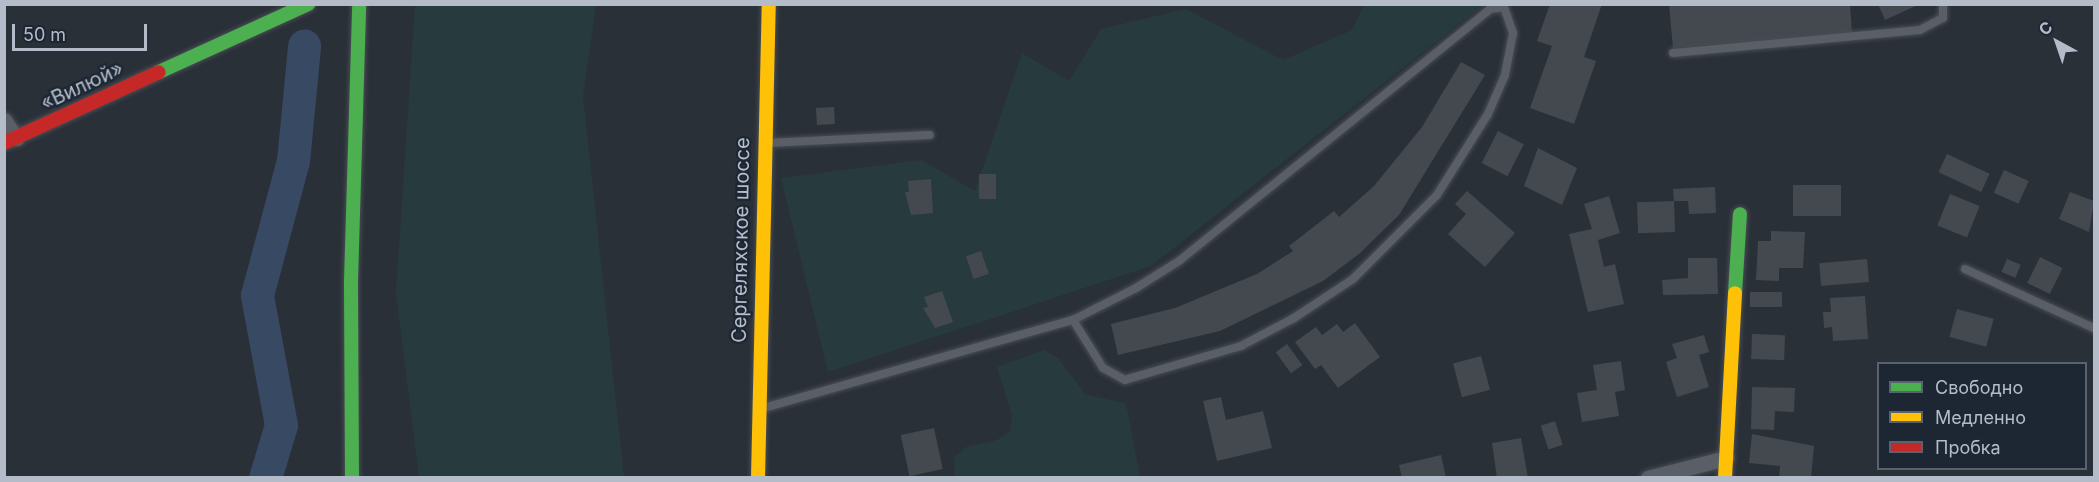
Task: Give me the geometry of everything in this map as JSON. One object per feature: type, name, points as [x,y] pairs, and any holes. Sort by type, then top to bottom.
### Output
[{"type":"main road","name":"«Вилюй»","points":[[10,141],[308,4]]},
{"type":"main road","points":[[352,477],[351,280],[359,4]]},
{"type":"main road","name":"Сергеляхское шоссе","points":[[758,477],[756,411],[762,143],[769,4]]},
{"type":"main road","points":[[1725,477],[1740,214]]},
{"type":"street","points":[[4,120],[10,141]]},
{"type":"street","points":[[1648,477],[1726,458]]},
{"type":"lane","points":[[1673,53],[1920,30],[1943,18],[1943,4]]},
{"type":"lane","points":[[756,411],[1073,320],[1179,261],[1490,9],[1504,8],[1513,33],[1504,75],[1478,134],[1437,195],[1353,279],[1294,318],[1241,346],[1125,380],[1103,368],[1073,320]]},
{"type":"lane","points":[[762,143],[930,135]]},
{"type":"lane","points":[[1965,269],[2094,328]]},
{"type":"green space","points":[[415,5],[596,5],[583,96],[624,477],[419,477],[396,293]]},
{"type":"green space","points":[[1364,5],[1483,5],[1151,266],[828,372],[781,178],[921,160],[975,191],[1022,53],[1069,81],[1101,29],[1186,9],[1283,60],[1352,30]]},
{"type":"green space","points":[[1044,350],[1058,358],[1086,395],[1126,403],[1140,477],[955,477],[954,458],[966,447],[997,440],[1010,431],[1012,415],[997,367]]},
{"type":"building","points":[[1550,4],[1602,4],[1584,57],[1596,61],[1574,124],[1530,108],[1552,46],[1537,41]]},
{"type":"building","points":[[1669,4],[1850,4],[1852,33],[1673,48]]},
{"type":"building","points":[[1878,4],[1920,4],[1885,20]]},
{"type":"building","points":[[1461,62],[1485,75],[1399,215],[1359,254],[1323,281],[1220,331],[1118,355],[1111,324],[1175,308],[1257,274],[1293,251],[1289,246],[1334,211],[1339,217],[1374,186],[1422,127]]},
{"type":"building","points":[[834,107],[835,124],[817,125],[816,108]]},
{"type":"building","points":[[1498,131],[1524,144],[1507,176],[1482,163]]},
{"type":"building","points":[[1538,148],[1577,168],[1562,205],[1524,186]]},
{"type":"building","points":[[1947,154],[1990,174],[1981,192],[1939,172]]},
{"type":"building","points":[[2004,170],[2029,181],[2018,204],[1994,193]]},
{"type":"building","points":[[979,174],[996,174],[996,199],[979,199]]},
{"type":"building","points":[[931,179],[933,213],[911,215],[905,192],[909,192],[908,181]]},
{"type":"building","points":[[1793,185],[1841,185],[1841,216],[1793,216]]},
{"type":"building","points":[[1715,187],[1716,213],[1689,214],[1688,201],[1674,201],[1673,189]]},
{"type":"building","points":[[1467,191],[1515,233],[1485,267],[1448,234],[1466,214],[1455,204]]},
{"type":"building","points":[[2070,192],[2094,201],[2089,232],[2059,219]]},
{"type":"building","points":[[1950,194],[1980,206],[1967,238],[1937,226]]},
{"type":"building","points":[[1609,196],[1620,233],[1598,240],[1604,267],[1615,264],[1624,304],[1588,312],[1569,234],[1592,229],[1584,204]]},
{"type":"building","points":[[1674,201],[1675,232],[1638,233],[1637,202]]},
{"type":"building","points":[[1771,231],[1805,232],[1803,268],[1779,268],[1779,281],[1756,280],[1758,241],[1771,241]]},
{"type":"building","points":[[981,251],[989,274],[974,279],[966,256]]},
{"type":"building","points":[[2040,257],[2062,268],[2050,294],[2027,283]]},
{"type":"building","points":[[1688,258],[1717,258],[1718,294],[1663,295],[1662,280],[1688,278]]},
{"type":"building","points":[[1867,259],[1869,282],[1821,286],[1819,263]]},
{"type":"building","points":[[2007,259],[2021,265],[2015,278],[2002,272]]},
{"type":"building","points":[[942,291],[953,322],[935,328],[923,308],[928,307],[924,297]]},
{"type":"building","points":[[1750,292],[1782,292],[1782,307],[1750,307]]},
{"type":"building","points":[[1865,296],[1868,339],[1833,341],[1832,327],[1824,328],[1823,312],[1831,312],[1830,298]]},
{"type":"building","points":[[1957,309],[1994,319],[1986,347],[1949,337]]},
{"type":"building","points":[[1355,323],[1380,357],[1338,388],[1321,365],[1315,369],[1295,342],[1316,327],[1322,335],[1337,324],[1343,332]]},
{"type":"building","points":[[1752,334],[1785,335],[1784,360],[1751,359]]},
{"type":"building","points":[[1704,335],[1709,352],[1699,355],[1709,387],[1677,397],[1666,362],[1677,358],[1672,344]]},
{"type":"building","points":[[1287,344],[1302,365],[1291,373],[1276,352]]},
{"type":"building","points":[[1481,356],[1490,390],[1462,397],[1453,364]]},
{"type":"building","points":[[1621,361],[1625,390],[1615,392],[1619,416],[1582,422],[1577,393],[1597,390],[1593,365]]},
{"type":"building","points":[[1752,387],[1795,388],[1794,412],[1775,411],[1774,430],[1751,429]]},
{"type":"building","points":[[1221,397],[1226,420],[1263,411],[1272,448],[1217,461],[1203,401]]},
{"type":"building","points":[[1555,421],[1563,445],[1548,449],[1541,426]]},
{"type":"building","points":[[934,428],[943,469],[909,476],[901,435]]},
{"type":"building","points":[[1752,434],[1814,446],[1811,478],[1779,478],[1780,466],[1749,463]]},
{"type":"building","points":[[1521,438],[1528,478],[1497,478],[1492,443]]},
{"type":"building","points":[[1441,455],[1446,478],[1402,478],[1399,465]]},
{"type":"waterway","points":[[265,478],[281,425],[257,295],[293,161],[304,46]]},
{"type":"traffic: fast","points":[[159,72],[308,4]]},
{"type":"traffic: fast","points":[[352,478],[351,281],[359,4]]},
{"type":"traffic: fast","points":[[1735,293],[1740,214]]},
{"type":"traffic: slow","points":[[758,478],[769,4]]},
{"type":"traffic: slow","points":[[1725,478],[1735,293]]},
{"type":"traffic: jam","points":[[4,143],[159,72]]}]
